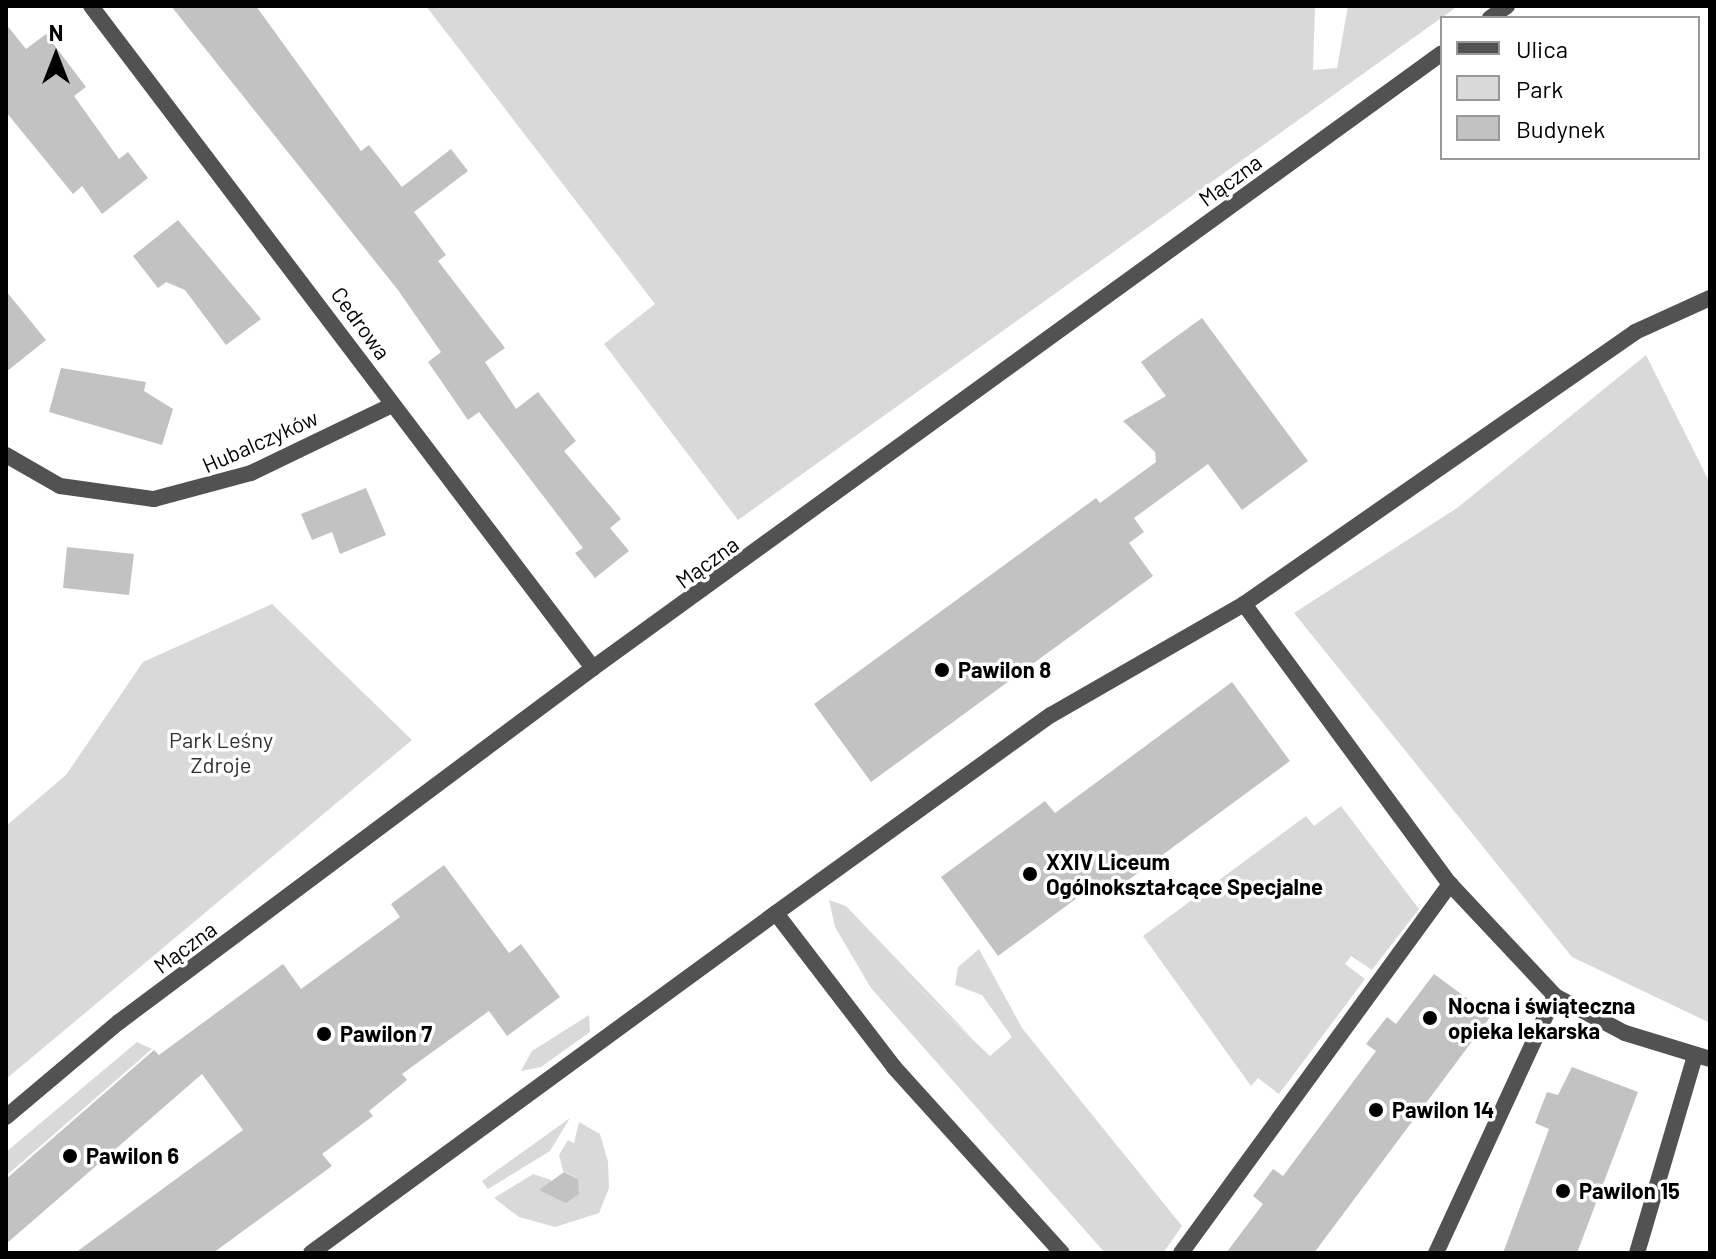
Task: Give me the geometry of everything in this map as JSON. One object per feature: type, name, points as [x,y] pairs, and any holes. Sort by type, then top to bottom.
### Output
[{"type":"street","name":"Cedrowa","points":[[91,6],[593,668]]},
{"type":"street","name":"Mączna","points":[[6,1117],[119,1022],[593,668],[1440,54]]},
{"type":"street","points":[[311,1253],[1051,715],[1244,604],[1635,332],[1710,298]]},
{"type":"street","name":"Hubalczyków","points":[[6,455],[60,486],[154,499],[251,473],[392,405]]},
{"type":"street","points":[[1244,604],[1450,884],[1555,996],[1625,1033],[1702,1057],[1637,1253]]},
{"type":"street","points":[[1181,1253],[1450,884]]},
{"type":"street","points":[[776,913],[894,1067],[1062,1253]]},
{"type":"street","points":[[1436,1253],[1555,996]]},
{"type":"green space","points":[[426,6],[1315,6],[1313,70],[1337,68],[1348,6],[1458,6],[738,520],[604,344],[655,304]]},
{"type":"green space","points":[[1646,355],[1710,483],[1710,1023],[1572,957],[1294,613],[1457,508]]},
{"type":"green space","name":"Park Leśny Zdroje","points":[[272,604],[412,740],[6,1079],[6,826],[66,775],[143,662]]},
{"type":"green space","points":[[1341,806],[1419,909],[1372,970],[1351,956],[1345,964],[1365,979],[1279,1094],[1258,1078],[1251,1086],[1143,936],[1306,816],[1314,826]]},
{"type":"green space","points":[[829,900],[846,906],[974,1040],[885,956],[990,1056],[1012,1037],[982,995],[955,985],[958,967],[979,949],[1022,1028],[1182,1226],[1163,1253],[1105,1253],[871,988],[835,927]]},
{"type":"green space","points":[[589,1015],[590,1032],[541,1067],[521,1071],[532,1051]]},
{"type":"green space","points":[[137,1042],[152,1049],[6,1176],[6,1152]]},
{"type":"green space","points":[[570,1118],[550,1151],[488,1189],[482,1181]]},
{"type":"green space","points":[[579,1122],[600,1134],[608,1162],[609,1188],[599,1213],[555,1227],[519,1217],[494,1198],[533,1174],[551,1180],[551,1195],[579,1193],[577,1178],[563,1171],[559,1155],[568,1140],[574,1143]]},
{"type":"building","points":[[171,6],[256,6],[361,151],[369,145],[402,187],[451,149],[468,171],[414,212],[446,255],[438,261],[505,348],[485,362],[516,409],[538,392],[576,441],[564,451],[621,519],[610,528],[629,551],[595,578],[575,553],[583,548],[479,412],[468,420],[428,362],[441,352],[398,290]]},
{"type":"building","points":[[6,24],[26,49],[46,34],[86,87],[74,96],[119,159],[128,152],[148,178],[102,214],[82,186],[73,194],[6,112]]},
{"type":"building","points":[[178,220],[261,319],[226,345],[185,290],[166,282],[158,288],[133,256]]},
{"type":"building","points":[[6,291],[46,340],[6,372]]},
{"type":"building","name":"Pawilon 8","points":[[1202,318],[1308,461],[1242,510],[1208,464],[1134,518],[1144,532],[1129,543],[1153,576],[871,782],[814,704],[1096,498],[1100,503],[1156,462],[1155,452],[1123,421],[1166,396],[1141,362]]},
{"type":"building","points":[[61,368],[146,382],[144,391],[173,409],[162,445],[49,412]]},
{"type":"building","points":[[366,488],[386,535],[340,554],[332,532],[312,540],[301,514]]},
{"type":"building","points":[[67,547],[134,554],[129,595],[63,588]]},
{"type":"building","points":[[1232,682],[1290,761],[1112,892],[1103,879],[998,956],[941,877],[1045,801],[1055,813]]},
{"type":"building","name":"Pawilon 7","points":[[444,865],[509,953],[521,944],[560,997],[507,1036],[489,1011],[402,1074],[407,1080],[369,1111],[373,1116],[322,1154],[332,1166],[213,1253],[75,1253],[243,1130],[202,1074],[6,1244],[6,1179],[154,1050],[159,1055],[283,964],[301,989],[400,917],[391,904]]},
{"type":"building","name":"Pawilon 14","points":[[1434,974],[1491,1016],[1314,1253],[1226,1253],[1263,1204],[1253,1196],[1273,1169],[1283,1176],[1376,1051],[1366,1044],[1387,1017],[1396,1024]]},
{"type":"building","name":"Pawilon 15","points":[[1572,1067],[1638,1092],[1577,1253],[1503,1253],[1549,1129],[1535,1123],[1547,1092],[1558,1095]]},
{"type":"building","points":[[564,1172],[578,1179],[579,1194],[566,1203],[539,1190]]},
{"type":"place","name":"Pawilon 8","points":[[942,670]]},
{"type":"place","name":"XXIV Liceum Ogólnokształcące Specjalne","points":[[1030,874]]},
{"type":"place","name":"Nocna i świąteczna opieka lekarska","points":[[1430,1018]]},
{"type":"place","name":"Pawilon 7","points":[[324,1034]]},
{"type":"place","name":"Pawilon 14","points":[[1376,1110]]},
{"type":"place","name":"Pawilon 6","points":[[70,1156]]},
{"type":"place","name":"Pawilon 15","points":[[1563,1191]]}]
